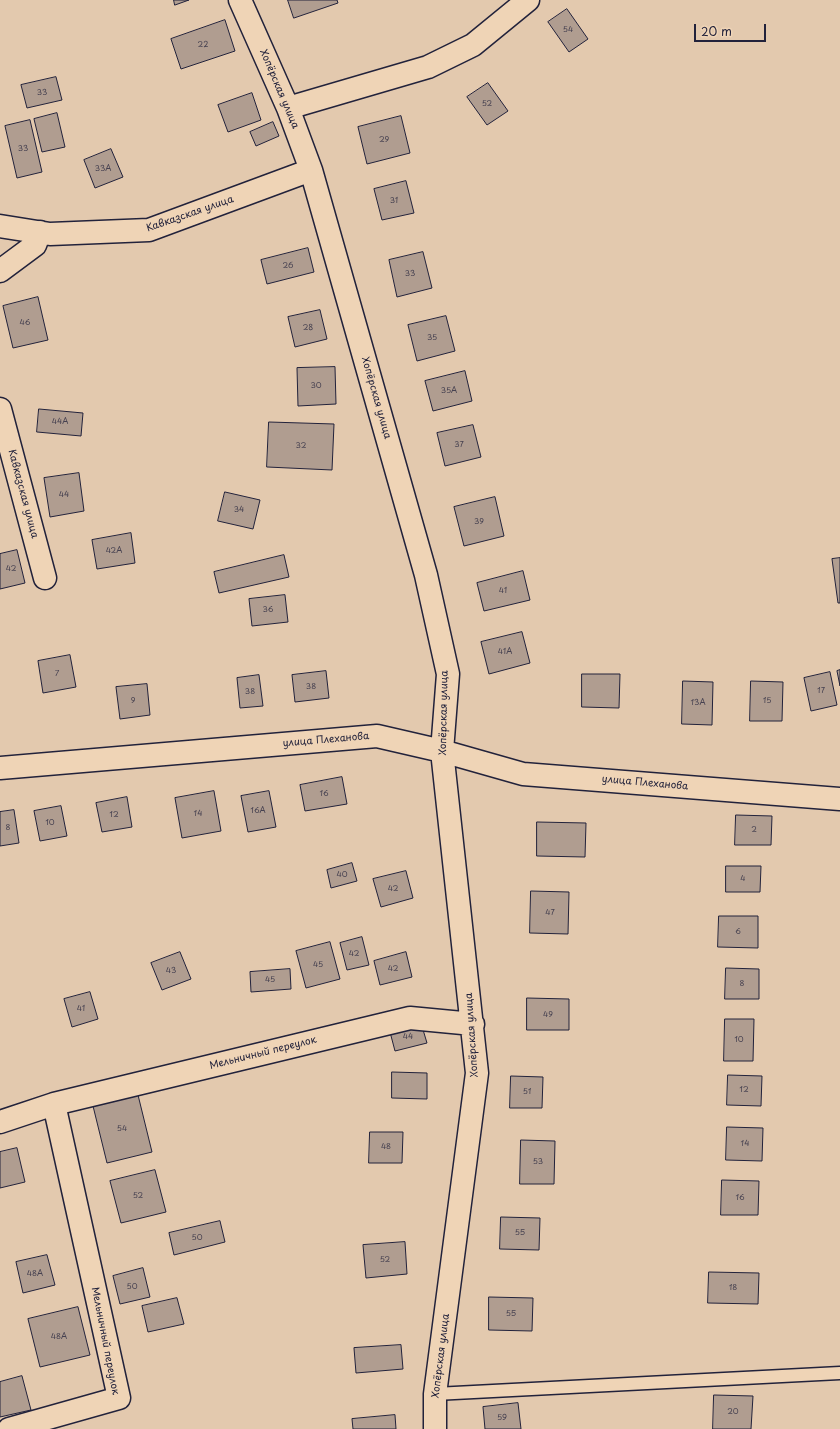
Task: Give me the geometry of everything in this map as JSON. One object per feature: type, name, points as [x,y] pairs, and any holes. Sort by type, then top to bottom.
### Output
[{"type":"street","name":"Хопёрская улица","points":[[240,0],[288,108],[311,170],[426,574],[448,674],[442,751],[473,1024],[477,1073],[435,1394],[435,1429]]},
{"type":"street","points":[[288,108],[428,67],[473,45],[528,0]]},
{"type":"street","name":"Кавказская улица","points":[[0,226],[50,234],[149,230],[311,170]]},
{"type":"street","points":[[0,271],[35,245],[40,232]]},
{"type":"street","name":"Кавказская улица","points":[[0,409],[45,578]]},
{"type":"street","name":"улица Плеханова","points":[[0,768],[377,736],[442,751],[523,774],[840,799]]},
{"type":"street","name":"Мельничный переулок","points":[[0,1122],[54,1104],[410,1018],[473,1024]]},
{"type":"street","name":"Мельничный переулок","points":[[9,1429],[119,1398],[54,1104]]},
{"type":"lane","points":[[435,1394],[840,1374]]},
{"type":"building","points":[[174,0],[189,0],[175,5]]},
{"type":"building","points":[[288,0],[337,0],[338,3],[294,18]]},
{"type":"building","points":[[567,9],[588,39],[569,52],[548,22]]},
{"type":"building","points":[[225,20],[235,51],[181,69],[171,39]]},
{"type":"building","points":[[56,77],[62,100],[27,108],[21,85]]},
{"type":"building","points":[[488,83],[508,111],[487,125],[467,97]]},
{"type":"building","points":[[252,93],[261,120],[228,132],[218,105]]},
{"type":"building","points":[[57,113],[65,147],[42,152],[34,119]]},
{"type":"building","points":[[401,116],[410,153],[367,164],[358,127]]},
{"type":"building","points":[[30,120],[42,172],[17,178],[5,126]]},
{"type":"building","points":[[273,122],[279,136],[256,146],[250,132]]},
{"type":"building","points":[[111,149],[123,177],[95,188],[84,160]]},
{"type":"building","points":[[406,181],[414,213],[382,220],[374,189]]},
{"type":"building","points":[[308,248],[314,272],[267,284],[261,260]]},
{"type":"building","points":[[423,252],[432,288],[397,297],[389,260]]},
{"type":"building","points":[[38,297],[48,340],[13,348],[3,306]]},
{"type":"building","points":[[320,310],[327,339],[295,347],[288,317]]},
{"type":"building","points":[[446,316],[455,351],[417,361],[408,325]]},
{"type":"building","points":[[335,367],[336,404],[298,406],[297,368]]},
{"type":"building","points":[[465,371],[472,401],[433,411],[425,381]]},
{"type":"building","points":[[39,409],[83,413],[81,436],[37,432]]},
{"type":"building","points":[[269,422],[334,424],[332,470],[267,467]]},
{"type":"building","points":[[473,425],[481,457],[445,466],[437,433]]},
{"type":"building","points":[[79,473],[84,511],[50,517],[44,478]]},
{"type":"building","points":[[225,492],[260,500],[253,529],[218,521]]},
{"type":"building","points":[[495,497],[504,536],[464,546],[454,507]]},
{"type":"building","points":[[131,533],[135,563],[97,569],[92,540]]},
{"type":"building","points":[[17,550],[25,583],[0,589],[0,554]]},
{"type":"building","points":[[284,555],[289,577],[219,593],[214,572]]},
{"type":"building","points":[[840,558],[840,603],[838,603],[832,559]]},
{"type":"building","points":[[523,571],[530,600],[484,611],[477,583]]},
{"type":"building","points":[[285,595],[288,622],[252,626],[249,599]]},
{"type":"building","points":[[522,632],[530,663],[489,674],[481,642]]},
{"type":"building","points":[[70,655],[76,687],[43,693],[38,661]]},
{"type":"building","points":[[840,670],[840,686],[837,671]]},
{"type":"building","points":[[326,671],[329,698],[295,702],[292,675]]},
{"type":"building","points":[[830,672],[837,705],[811,711],[804,678]]},
{"type":"building","points":[[582,674],[620,674],[619,708],[582,707]]},
{"type":"building","points":[[259,675],[263,706],[240,708],[237,678]]},
{"type":"building","points":[[683,681],[713,682],[712,725],[682,724]]},
{"type":"building","points":[[751,681],[783,682],[782,721],[750,721]]},
{"type":"building","points":[[147,684],[150,715],[120,719],[116,687]]},
{"type":"building","points":[[342,777],[347,804],[305,811],[300,785]]},
{"type":"building","points":[[214,791],[221,831],[182,838],[175,798]]},
{"type":"building","points":[[269,791],[276,827],[248,832],[241,796]]},
{"type":"building","points":[[127,797],[132,827],[102,832],[96,803]]},
{"type":"building","points":[[61,806],[67,836],[40,841],[34,811]]},
{"type":"building","points":[[14,810],[19,843],[0,846],[0,812]]},
{"type":"building","points":[[736,815],[772,816],[771,845],[735,845]]},
{"type":"building","points":[[537,822],[586,823],[585,857],[537,856]]},
{"type":"building","points":[[352,863],[357,881],[331,888],[327,870]]},
{"type":"building","points":[[726,866],[761,866],[760,892],[726,892]]},
{"type":"building","points":[[406,871],[413,898],[381,907],[373,879]]},
{"type":"building","points":[[531,891],[569,892],[568,934],[530,933]]},
{"type":"building","points":[[719,916],[758,916],[758,948],[718,947]]},
{"type":"building","points":[[362,937],[369,965],[347,970],[340,943]]},
{"type":"building","points":[[330,942],[340,979],[306,988],[296,951]]},
{"type":"building","points":[[180,952],[191,979],[162,990],[151,963]]},
{"type":"building","points":[[406,952],[412,977],[380,985],[374,961]]},
{"type":"building","points":[[726,968],[759,969],[759,999],[725,999]]},
{"type":"building","points":[[290,969],[291,989],[251,992],[250,972]]},
{"type":"building","points":[[90,992],[98,1019],[72,1027],[64,999]]},
{"type":"building","points":[[527,998],[569,999],[569,1030],[527,1030]]},
{"type":"building","points":[[725,1019],[754,1019],[753,1061],[724,1061]]},
{"type":"building","points":[[421,1023],[427,1043],[395,1051],[390,1032]]},
{"type":"building","points":[[392,1072],[427,1073],[427,1099],[392,1098]]},
{"type":"building","points":[[728,1075],[762,1076],[761,1106],[727,1105]]},
{"type":"building","points":[[511,1076],[543,1077],[542,1108],[510,1108]]},
{"type":"building","points":[[138,1095],[152,1152],[107,1163],[93,1106]]},
{"type":"building","points":[[727,1127],[763,1128],[762,1161],[726,1160]]},
{"type":"building","points":[[370,1132],[403,1132],[402,1163],[369,1163]]},
{"type":"building","points":[[521,1140],[555,1141],[554,1184],[520,1184]]},
{"type":"building","points":[[17,1148],[25,1182],[0,1188],[0,1152]]},
{"type":"building","points":[[155,1170],[166,1212],[121,1223],[110,1181]]},
{"type":"building","points":[[722,1180],[759,1181],[758,1215],[721,1215]]},
{"type":"building","points":[[501,1217],[540,1218],[539,1250],[500,1249]]},
{"type":"building","points":[[220,1221],[225,1242],[174,1255],[169,1233]]},
{"type":"building","points":[[405,1242],[407,1274],[366,1278],[363,1245]]},
{"type":"building","points":[[47,1255],[55,1285],[23,1293],[16,1262]]},
{"type":"building","points":[[143,1268],[150,1297],[120,1304],[113,1276]]},
{"type":"building","points":[[709,1272],[759,1273],[758,1304],[708,1303]]},
{"type":"building","points":[[489,1297],[533,1298],[532,1331],[489,1330]]},
{"type":"building","points":[[177,1298],[184,1324],[148,1332],[142,1306]]},
{"type":"building","points":[[78,1307],[90,1355],[40,1367],[28,1319]]},
{"type":"building","points":[[401,1345],[403,1369],[356,1373],[354,1348]]},
{"type":"building","points":[[22,1376],[31,1410],[0,1417],[0,1382]]},
{"type":"building","points":[[714,1395],[753,1396],[751,1429],[713,1429]]},
{"type":"building","points":[[518,1403],[521,1429],[485,1429],[483,1407]]},
{"type":"building","points":[[395,1415],[396,1429],[353,1429],[352,1419]]}]
